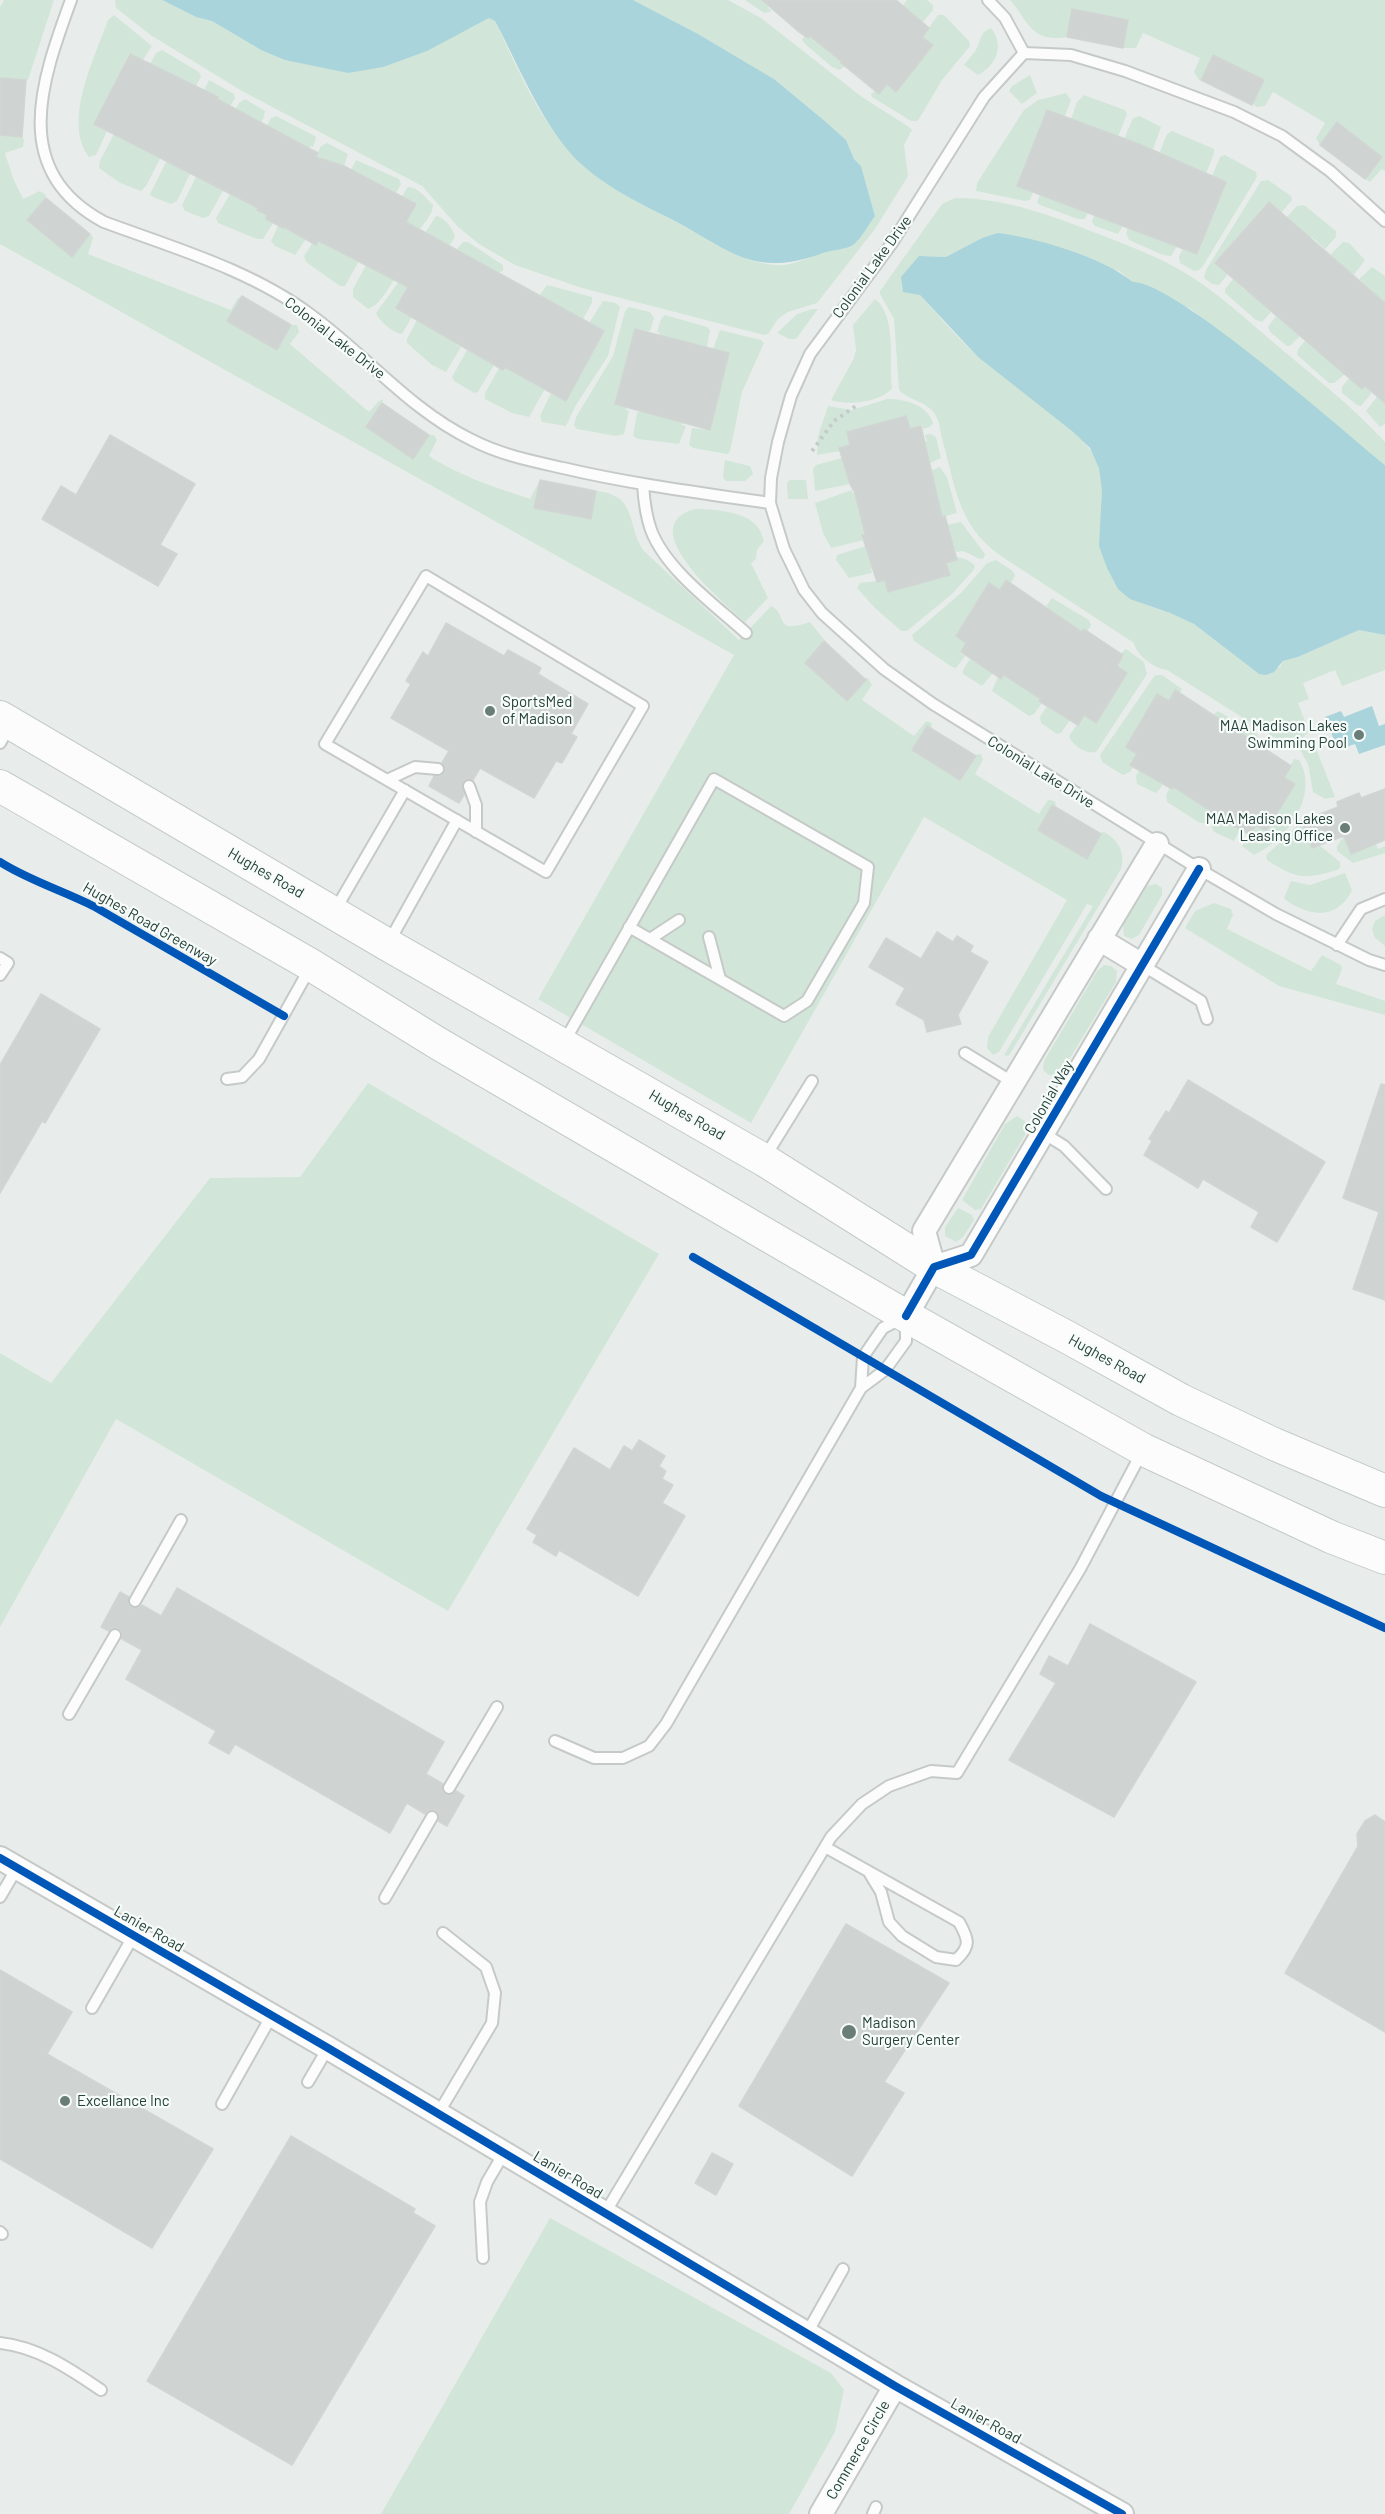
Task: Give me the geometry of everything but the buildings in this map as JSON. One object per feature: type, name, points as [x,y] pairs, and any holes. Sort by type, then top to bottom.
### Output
[{"type":"main road","name":"Hughes Road","points":[[4,728],[334,912],[764,1160],[934,1267],[1181,1400],[1274,1444],[1385,1491]]},
{"type":"main road","points":[[0,786],[311,965],[440,1044],[906,1316],[1144,1450],[1320,1532],[1385,1558]]},
{"type":"street","points":[[906,1316],[934,1267],[924,1231],[1157,844]]},
{"type":"street","name":"Colonial Way","points":[[934,1267],[971,1255],[1199,869]]},
{"type":"street","points":[[1099,939],[1142,965]]},
{"type":"street","name":"Lanier Road","points":[[9,1863],[328,2048],[895,2386],[1122,2514]]},
{"type":"street","name":"Commerce Circle","points":[[821,2514],[895,2386]]},
{"type":"lane","name":"Colonial Lake Drive","points":[[71,0],[45,81],[40,116],[41,141],[46,162],[69,199],[85,212],[104,222],[253,280],[284,297],[312,315],[420,408],[494,451],[643,484],[770,503]]},
{"type":"lane","points":[[988,0],[1005,18],[1024,53],[1071,56],[1093,62],[1125,71],[1234,112],[1282,136],[1330,171],[1385,221]]},
{"type":"lane","name":"Colonial Lake Drive","points":[[1024,53],[984,97],[892,243],[810,354],[791,396],[771,478],[770,503],[784,549],[804,590],[822,614],[884,669],[933,704],[1157,844],[1276,914],[1337,945],[1385,965]]},
{"type":"lane","points":[[643,484],[648,521],[658,546],[682,575],[746,633]]},
{"type":"lane","points":[[426,576],[643,706],[546,872],[405,790],[325,744],[426,576]]},
{"type":"lane","points":[[387,780],[415,767],[438,768]]},
{"type":"lane","points":[[563,1044],[629,927],[714,779],[868,867],[864,903],[807,1001],[784,1016],[629,927]]},
{"type":"lane","points":[[469,786],[476,805],[476,832]]},
{"type":"lane","points":[[334,912],[405,790]]},
{"type":"lane","points":[[388,945],[457,820]]},
{"type":"lane","points":[[1337,945],[1361,909],[1385,899]]},
{"type":"lane","points":[[650,939],[679,920]]},
{"type":"lane","points":[[709,937],[720,979]]},
{"type":"lane","points":[[0,958],[8,963],[0,975]]},
{"type":"lane","points":[[227,1079],[242,1077],[259,1059],[311,965]]},
{"type":"lane","points":[[1142,965],[1201,1001],[1207,1019]]},
{"type":"lane","points":[[965,1053],[1014,1083]]},
{"type":"lane","points":[[764,1160],[812,1081]]},
{"type":"lane","points":[[1043,1133],[1064,1146],[1106,1189]]},
{"type":"lane","points":[[555,1741],[594,1758],[623,1758],[649,1746],[666,1724],[861,1388],[885,1370],[906,1341],[906,1316],[882,1328],[863,1357],[861,1388]]},
{"type":"lane","points":[[605,2213],[831,1837],[862,1804],[889,1786],[931,1771],[957,1773],[1080,1569],[1144,1450]]},
{"type":"lane","points":[[135,1601],[182,1520]]},
{"type":"lane","points":[[69,1714],[115,1635]]},
{"type":"lane","points":[[449,1788],[497,1707]]},
{"type":"lane","points":[[385,1898],[432,1817]]},
{"type":"lane","points":[[825,1847],[959,1922],[968,1936],[966,1951],[956,1960],[936,1957],[902,1936],[889,1922],[884,1911],[881,1892],[870,1874]]},
{"type":"lane","points":[[0,1897],[9,1863]]},
{"type":"lane","points":[[438,2114],[492,2023],[495,1993],[486,1967],[443,1933]]},
{"type":"lane","points":[[92,2008],[134,1935]]},
{"type":"lane","points":[[222,2104],[272,2015]]},
{"type":"lane","points":[[308,2082],[328,2048]]},
{"type":"lane","points":[[483,2258],[480,2202],[487,2182],[504,2153]]},
{"type":"lane","points":[[807,2333],[843,2269]]},
{"type":"lane","points":[[0,2343],[18,2345],[63,2364],[101,2390]]},
{"type":"path","points":[[812,451],[834,421],[856,406]]},
{"type":"green space","points":[[4,0],[54,0],[28,80],[0,78],[0,7]]},
{"type":"green space","points":[[115,0],[162,0],[196,17],[212,21],[261,50],[285,59],[348,73],[468,29],[489,18],[495,21],[534,101],[558,138],[600,179],[727,250],[750,260],[784,265],[827,251],[845,248],[875,216],[861,166],[854,159],[846,140],[774,79],[698,34],[633,0],[728,0],[761,18],[862,97],[909,127],[912,130],[904,145],[908,176],[875,229],[817,303],[788,312],[778,319],[768,334],[764,335],[582,288],[515,265],[479,244],[458,227],[422,186],[242,91],[152,36],[116,8]]},
{"type":"green space","points":[[745,0],[774,0],[768,8],[772,11],[764,13]]},
{"type":"green space","points":[[907,0],[927,0],[933,5],[933,10],[923,22],[897,15]]},
{"type":"green space","points":[[1010,0],[1385,0],[1385,171],[1382,169],[1370,182],[1365,179],[1382,157],[1338,122],[1320,145],[1316,138],[1325,123],[1273,92],[1265,106],[1256,107],[1253,103],[1264,80],[1213,55],[1199,80],[1194,72],[1200,58],[1143,33],[1136,48],[1123,48],[1128,20],[1073,9],[1067,37],[1046,37],[1032,29]]},
{"type":"green space","points":[[114,15],[152,46],[143,60],[129,54],[94,124],[107,131],[96,155],[89,157],[82,142],[79,126],[80,108],[89,70],[108,20]]},
{"type":"green space","points":[[938,15],[944,15],[969,41],[970,46],[942,80],[919,119],[911,121],[872,97],[871,94],[875,91],[879,94],[887,84],[896,91],[933,46],[922,37]]},
{"type":"green space","points":[[991,28],[998,48],[994,61],[978,75],[964,65],[976,50],[983,34]]},
{"type":"green space","points":[[804,36],[808,39],[810,36],[842,61],[844,67],[839,70],[832,67],[805,44],[802,40]]},
{"type":"green space","points":[[162,50],[199,72],[201,77],[196,86],[180,78],[176,85],[166,72],[150,64],[156,53]]},
{"type":"green space","points":[[1030,75],[1037,93],[1022,104],[1009,91],[1012,86]]},
{"type":"green space","points":[[209,80],[234,94],[235,98],[177,201],[171,204],[153,197],[150,194],[167,160],[182,168],[218,97],[204,90]]},
{"type":"green space","points":[[1066,93],[1071,100],[1065,116],[1047,110],[1017,185],[1033,192],[1030,200],[1025,201],[976,191],[977,183],[1024,110],[1038,100]]},
{"type":"green space","points":[[1084,95],[1125,110],[1127,114],[1118,137],[1071,119],[1077,102]]},
{"type":"green space","points":[[245,99],[265,111],[264,117],[209,216],[203,218],[185,211],[182,205],[199,171],[239,103]]},
{"type":"green space","points":[[276,116],[315,136],[313,147],[309,149],[277,141],[280,133],[267,125],[271,118]]},
{"type":"green space","points":[[1140,116],[1161,127],[1152,152],[1124,139],[1133,118]]},
{"type":"green space","points":[[1172,131],[1214,149],[1206,174],[1159,154],[1167,134]]},
{"type":"green space","points":[[114,134],[161,157],[141,191],[120,183],[99,168],[100,161]]},
{"type":"green space","points":[[0,135],[24,139],[23,147],[5,153],[23,199],[40,191],[46,195],[28,221],[72,256],[91,234],[93,238],[88,254],[231,310],[237,299],[242,296],[228,321],[276,350],[291,325],[297,325],[299,332],[290,344],[369,412],[384,399],[366,427],[413,458],[429,435],[434,435],[437,440],[429,456],[466,476],[530,499],[540,480],[535,508],[590,519],[596,491],[619,499],[629,513],[644,551],[739,640],[771,606],[786,625],[810,622],[827,643],[823,642],[805,663],[847,701],[865,678],[868,678],[872,685],[862,700],[914,736],[926,721],[932,723],[931,728],[927,726],[912,751],[960,780],[976,756],[974,755],[981,754],[983,760],[975,774],[1039,814],[1048,800],[1055,801],[1056,807],[1052,805],[1038,830],[1086,859],[1100,833],[1104,832],[1113,838],[1122,852],[1121,869],[1010,1054],[1004,1055],[1093,906],[1087,904],[999,1052],[993,1055],[987,1048],[988,1037],[1067,900],[924,817],[751,1123],[538,999],[734,655],[0,244]]},
{"type":"green space","points":[[327,143],[348,154],[344,166],[314,161],[321,146]]},
{"type":"green space","points":[[1225,155],[1256,172],[1257,177],[1203,266],[1194,271],[1180,263],[1179,257],[1183,248],[1198,254],[1226,182],[1212,176],[1220,157]]},
{"type":"green space","points":[[356,160],[399,179],[401,184],[396,193],[380,184],[376,193],[351,170]]},
{"type":"green space","points":[[1268,180],[1291,196],[1292,200],[1281,213],[1268,202],[1215,262],[1228,274],[1219,285],[1212,284],[1204,278],[1206,270],[1261,181]]},
{"type":"green space","points":[[408,187],[422,193],[433,205],[433,209],[417,234],[389,288],[375,305],[368,309],[353,297],[353,289],[366,265],[380,272],[416,204],[402,196]]},
{"type":"green space","points":[[1061,192],[1069,205],[1088,213],[1085,219],[1078,219],[1037,202],[1040,195],[1057,201]]},
{"type":"green space","points":[[230,194],[246,202],[261,200],[257,210],[267,215],[266,219],[273,223],[263,239],[257,239],[218,223],[216,218]]},
{"type":"green space","points":[[955,198],[994,201],[1031,210],[1086,229],[1177,268],[1231,306],[1345,403],[1385,442],[1385,465],[1191,309],[1133,282],[1119,271],[982,238],[946,257],[919,256],[920,295],[972,351],[1066,424],[1093,454],[1100,468],[1103,487],[1099,546],[1149,606],[1194,624],[1259,674],[1280,667],[1283,661],[1298,657],[1359,630],[1385,635],[1385,670],[1342,686],[1335,670],[1303,683],[1309,699],[1298,703],[1309,732],[1293,747],[1291,748],[1167,670],[1147,661],[1138,652],[1134,643],[1001,556],[975,531],[960,504],[937,418],[928,407],[899,390],[894,319],[880,294],[942,204]]},
{"type":"green space","points":[[1304,205],[1336,231],[1336,237],[1325,249],[1312,237],[1306,244],[1286,218],[1297,206]]},
{"type":"green space","points":[[1104,208],[1123,226],[1118,234],[1095,226],[1092,222],[1094,215],[1100,217]]},
{"type":"green space","points":[[436,216],[448,224],[455,237],[449,246],[435,239],[396,308],[412,317],[402,334],[395,332],[380,320],[376,313],[402,277],[421,239]]},
{"type":"green space","points":[[289,218],[306,239],[295,255],[275,246],[271,241],[278,226],[283,228]]},
{"type":"green space","points":[[1128,228],[1148,235],[1151,228],[1177,246],[1171,256],[1163,255],[1129,240],[1126,233]]},
{"type":"green space","points":[[318,241],[330,247],[334,241],[359,261],[345,286],[340,286],[306,262],[304,256],[313,242],[316,244]]},
{"type":"green space","points":[[463,242],[468,242],[503,265],[503,271],[496,273],[456,250]]},
{"type":"green space","points":[[1343,242],[1349,243],[1365,260],[1354,275],[1351,273],[1343,282],[1326,266],[1333,257],[1331,254]]},
{"type":"green space","points":[[1372,267],[1385,276],[1385,303],[1369,299],[1374,293],[1359,279]]},
{"type":"green space","points":[[1233,279],[1246,291],[1253,284],[1258,300],[1271,312],[1262,322],[1256,320],[1225,293],[1225,289]]},
{"type":"green space","points":[[547,285],[592,297],[592,303],[583,319],[568,311],[564,318],[539,296]]},
{"type":"green space","points":[[875,299],[887,316],[891,340],[892,388],[880,397],[864,402],[846,403],[831,400],[854,358],[856,350],[853,325]]},
{"type":"green space","points":[[603,301],[616,303],[620,307],[608,356],[576,405],[566,426],[542,422],[540,416],[551,393],[566,400],[604,332],[589,323]]},
{"type":"green space","points":[[629,307],[650,312],[654,318],[650,331],[635,330],[615,403],[627,407],[626,410],[629,411],[624,434],[616,436],[577,429],[574,426],[576,417],[613,356],[625,311]]},
{"type":"green space","points":[[818,309],[796,339],[789,339],[777,333],[797,314]]},
{"type":"green space","points":[[1287,311],[1300,336],[1287,346],[1270,332],[1268,327],[1276,316],[1279,319]]},
{"type":"green space","points":[[665,315],[707,327],[710,330],[707,347],[689,343],[687,350],[660,336],[657,332],[661,319]]},
{"type":"green space","points":[[417,320],[458,342],[457,345],[461,347],[446,372],[432,365],[407,343]]},
{"type":"green space","points":[[720,330],[761,340],[764,343],[742,392],[730,452],[727,454],[693,448],[689,445],[692,428],[710,430],[729,354],[713,349]]},
{"type":"green space","points":[[476,340],[494,365],[478,392],[474,393],[454,381],[452,377],[467,350],[470,351]]},
{"type":"green space","points":[[1305,341],[1318,352],[1325,346],[1345,374],[1334,383],[1329,383],[1297,355],[1298,349]]},
{"type":"green space","points":[[1385,364],[1385,377],[1361,406],[1342,393],[1342,387],[1349,378],[1363,389]]},
{"type":"green space","points":[[505,367],[518,374],[522,367],[528,380],[545,389],[529,417],[512,413],[485,399],[485,393],[499,368],[503,370]]},
{"type":"green space","points":[[1385,386],[1385,424],[1380,427],[1366,411]]},
{"type":"green space","points":[[887,399],[901,400],[920,407],[926,411],[933,423],[930,427],[923,429],[922,425],[910,429],[906,416],[847,432],[850,445],[840,448],[840,451],[817,455],[818,436],[828,406],[852,410]]},
{"type":"green space","points":[[656,406],[671,410],[669,419],[682,422],[682,425],[686,426],[679,444],[638,439],[633,436],[637,413],[640,411],[653,415]]},
{"type":"green space","points":[[931,434],[936,437],[941,458],[930,463],[919,464],[924,442],[927,441],[925,435]]},
{"type":"green space","points":[[842,458],[850,484],[815,491],[813,469],[816,465]]},
{"type":"green space","points":[[725,460],[750,466],[753,474],[745,481],[726,481],[723,477]]},
{"type":"green space","points":[[940,467],[947,477],[957,513],[942,517],[929,471]]},
{"type":"green space","points":[[790,480],[806,480],[808,499],[788,499],[787,483]]},
{"type":"green space","points":[[852,490],[852,493],[855,492],[865,534],[864,540],[831,548],[823,533],[815,503]]},
{"type":"green space","points":[[695,509],[718,510],[743,516],[755,524],[761,532],[764,541],[757,550],[756,559],[751,563],[768,598],[745,622],[703,582],[688,565],[677,547],[673,531],[678,518]]},
{"type":"green space","points":[[961,522],[985,554],[984,558],[980,559],[963,551],[956,552],[954,547],[951,548],[947,525]]},
{"type":"green space","points":[[866,546],[874,567],[871,569],[872,573],[849,578],[836,560],[837,555]]},
{"type":"green space","points":[[957,557],[973,564],[975,566],[973,571],[952,594],[907,631],[901,631],[857,588],[860,583],[885,580],[889,592],[949,575],[946,563],[957,560]]},
{"type":"green space","points":[[996,560],[1013,571],[1015,576],[1011,583],[1006,580],[1000,590],[989,584],[956,635],[966,643],[960,653],[965,656],[956,668],[952,667],[914,641],[912,635],[961,593],[987,563]]},
{"type":"green space","points":[[1052,598],[1089,620],[1091,625],[1087,632],[1084,630],[1082,632],[1047,610],[1046,606]]},
{"type":"green space","points":[[1126,649],[1144,662],[1147,674],[1096,752],[1084,751],[1073,743],[1069,736],[1084,715],[1095,722],[1123,656],[1120,654]]},
{"type":"green space","points":[[970,659],[974,662],[976,659],[993,673],[982,686],[963,674]]},
{"type":"green space","points":[[1004,675],[1040,698],[1039,701],[1042,703],[1034,714],[1029,716],[992,691],[998,677],[1002,678]]},
{"type":"green space","points":[[1155,675],[1162,675],[1182,689],[1180,693],[1175,691],[1169,701],[1157,694],[1126,747],[1137,754],[1130,765],[1133,767],[1130,772],[1123,775],[1102,762],[1100,755]]},
{"type":"green space","points":[[1047,706],[1069,717],[1070,720],[1061,733],[1057,734],[1041,723],[1040,717]]},
{"type":"green space","points":[[1218,711],[1257,734],[1258,739],[1252,743],[1218,720],[1219,718],[1213,715]]},
{"type":"green space","points":[[1312,738],[1335,797],[1325,799],[1313,792],[1308,764],[1300,750],[1305,740]]},
{"type":"green space","points":[[1294,759],[1299,760],[1304,774],[1303,801],[1288,828],[1278,839],[1254,855],[1242,846],[1256,825],[1267,831],[1294,784],[1284,778]]},
{"type":"green space","points":[[1145,770],[1166,773],[1160,783],[1163,785],[1156,793],[1137,784],[1136,776],[1139,771],[1143,773]]},
{"type":"green space","points":[[1174,787],[1211,811],[1212,814],[1206,823],[1200,823],[1167,802],[1166,795],[1169,789],[1172,790]]},
{"type":"green space","points":[[1305,815],[1308,818],[1302,821],[1312,848],[1319,845],[1340,862],[1340,868],[1337,870],[1301,876],[1286,871],[1267,860],[1266,855],[1290,834]]},
{"type":"green space","points":[[1217,817],[1241,828],[1234,841],[1214,832],[1212,827]]},
{"type":"green space","points":[[1344,836],[1351,854],[1376,844],[1378,849],[1385,846],[1385,853],[1353,863],[1337,851],[1337,846]]},
{"type":"green space","points":[[1345,873],[1352,890],[1342,904],[1330,911],[1316,913],[1308,911],[1291,904],[1284,898],[1291,881],[1310,885]]},
{"type":"green space","points":[[1156,884],[1162,888],[1162,895],[1139,935],[1132,939],[1124,936],[1123,925],[1147,886]]},
{"type":"green space","points":[[1214,903],[1231,909],[1233,915],[1227,929],[1311,971],[1322,955],[1341,965],[1342,969],[1336,984],[1385,1001],[1385,1015],[1279,986],[1185,928],[1195,911]]},
{"type":"green space","points":[[1385,915],[1385,946],[1375,938],[1372,929],[1375,921]]},
{"type":"green space","points":[[1104,965],[1111,966],[1117,971],[1116,982],[1064,1068],[1054,1076],[1047,1074],[1043,1069],[1044,1061],[1097,971]]},
{"type":"green space","points":[[368,1083],[659,1254],[448,1611],[116,1419],[0,1627],[0,1353],[51,1383],[210,1178],[300,1177]]},
{"type":"green space","points":[[1017,1116],[1025,1121],[1025,1135],[981,1209],[975,1210],[962,1200],[1005,1124]]},
{"type":"green space","points":[[958,1208],[972,1215],[974,1220],[963,1237],[956,1242],[945,1236],[945,1227]]},
{"type":"green space","points":[[550,2218],[831,2373],[844,2390],[835,2432],[789,2514],[381,2514]]},
{"type":"water","points":[[162,0],[633,0],[698,34],[774,79],[826,122],[846,140],[854,159],[861,166],[875,216],[853,245],[799,260],[778,263],[760,262],[727,250],[632,199],[582,165],[549,124],[495,21],[489,18],[427,51],[383,67],[348,73],[285,60],[261,50],[212,21],[196,17]]},
{"type":"water","points":[[998,233],[1050,244],[1087,257],[1104,264],[1133,282],[1154,288],[1184,305],[1259,360],[1385,465],[1385,635],[1359,630],[1298,657],[1283,661],[1274,672],[1266,675],[1259,674],[1194,624],[1130,599],[1118,589],[1099,546],[1102,490],[1099,468],[1090,448],[1072,431],[978,357],[920,295],[903,292],[901,277],[919,256],[946,257],[982,238]]},
{"type":"water","name":"MAA Madison Lakes Swimming Pool","points":[[1372,706],[1379,726],[1385,724],[1385,745],[1359,754],[1355,744],[1338,750],[1325,717],[1341,711],[1344,717]]},
{"type":"cycle path","name":"Hughes Road Greenway","points":[[0,862],[23,875],[95,907],[284,1016]]},
{"type":"cycle path","points":[[906,1316],[934,1267],[971,1255],[1199,869]]},
{"type":"cycle path","points":[[693,1257],[1101,1496],[1385,1628]]},
{"type":"cycle path","points":[[0,1858],[328,2048],[895,2386],[1122,2514]]},
{"type":"place","name":"SportsMed of Madison","points":[[490,711]]},
{"type":"place","name":"MAA Madison Lakes Swimming Pool","points":[[1359,735]]},
{"type":"place","name":"MAA Madison Lakes Leasing Office","points":[[1345,828]]},
{"type":"place","name":"Madison Surgery Center","points":[[849,2032]]},
{"type":"place","name":"Excellance Inc","points":[[65,2101]]}]
